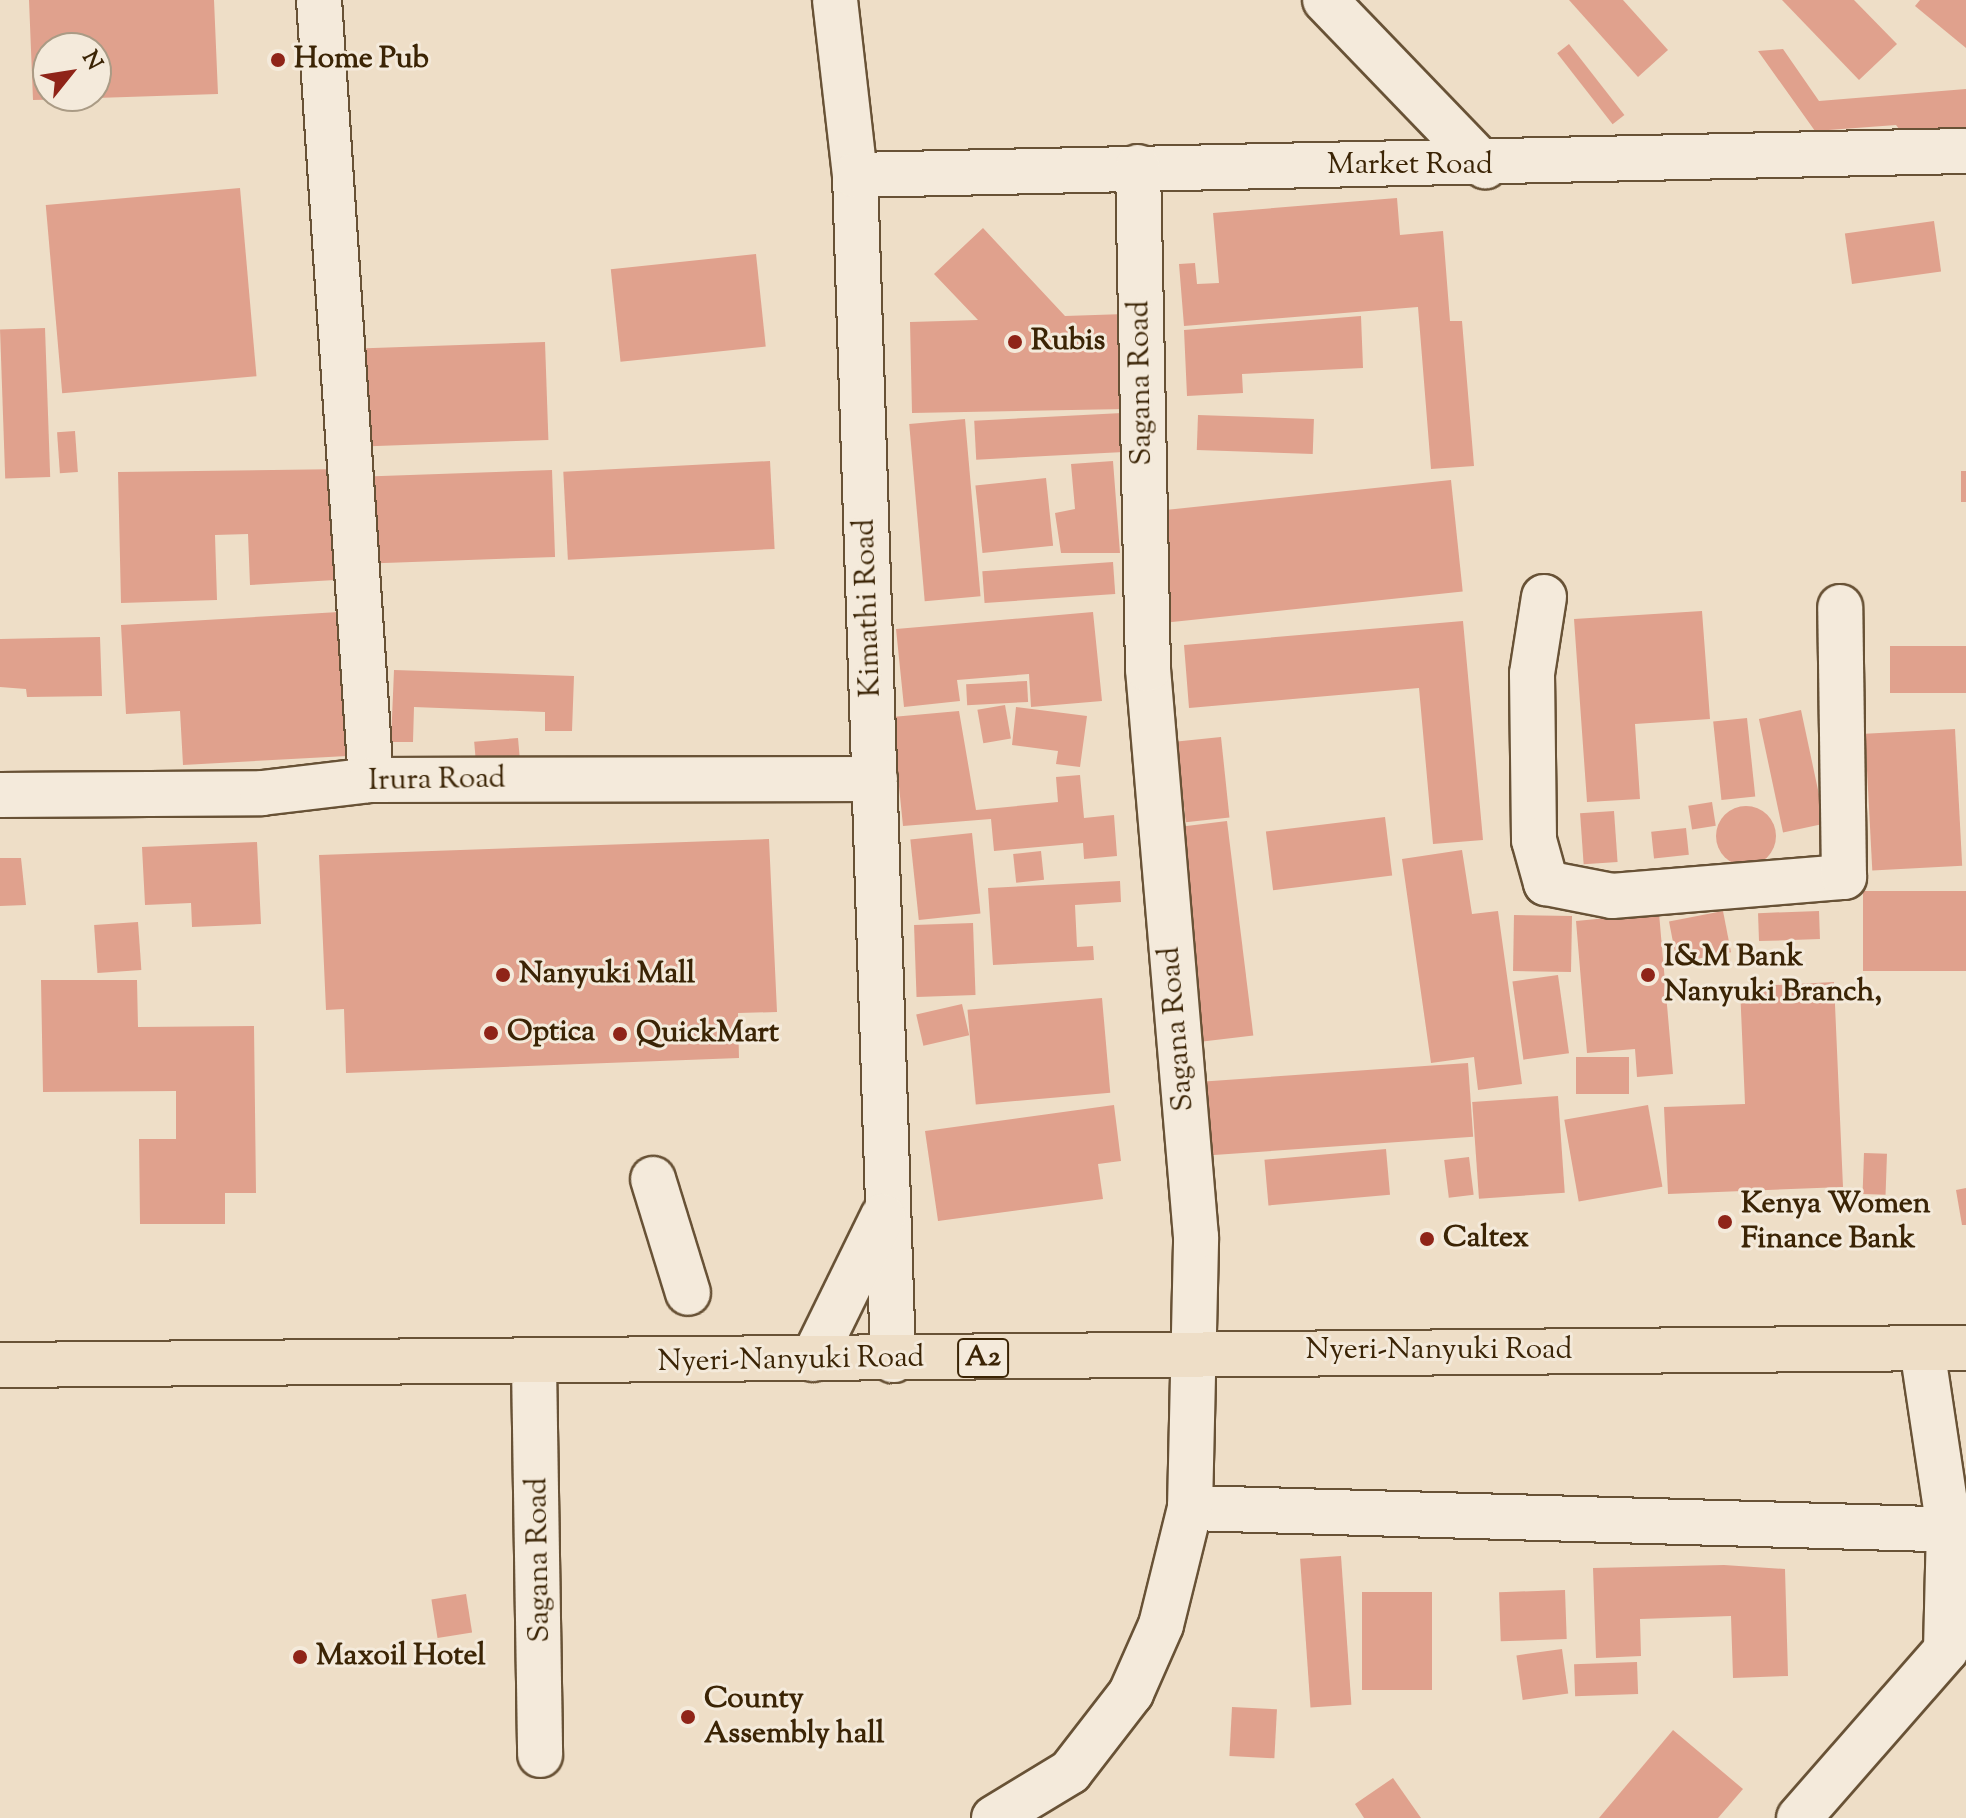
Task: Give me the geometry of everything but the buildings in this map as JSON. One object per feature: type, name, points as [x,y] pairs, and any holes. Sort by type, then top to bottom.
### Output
[{"type":"highway","name":"Nyeri-Nanyuki Road","points":[[0,1365],[534,1364],[1197,1353],[1966,1348]]},
{"type":"street","points":[[319,0],[371,780]]},
{"type":"street","name":"Kimathi Road","points":[[835,0],[855,175],[875,779],[883,1216],[895,1303],[893,1360]]},
{"type":"street","points":[[1325,0],[1485,166]]},
{"type":"street","name":"Market Road","points":[[855,175],[1138,167],[1485,166],[1966,151]]},
{"type":"street","name":"Sagana Road","points":[[994,1818],[1070,1772],[1131,1693],[1161,1625],[1190,1508],[1197,1353],[1196,1237],[1148,669],[1138,167]]},
{"type":"street","points":[[1544,597],[1532,674],[1534,840],[1546,883],[1612,896],[1844,877],[1840,607]]},
{"type":"street","name":"Irura Road","points":[[0,795],[262,793],[371,780],[875,779]]},
{"type":"street","points":[[653,1179],[688,1293]]},
{"type":"street","name":"Kimathi Road","points":[[813,1359],[883,1216]]},
{"type":"street","points":[[1799,1818],[1946,1650],[1958,1530],[1922,1348]]},
{"type":"street","name":"Sagana Road","points":[[534,1364],[540,1755]]},
{"type":"street","points":[[1190,1508],[1958,1530]]},
{"type":"place","name":"Home Pub","points":[[278,60]]},
{"type":"place","name":"Rubis","points":[[1015,342]]},
{"type":"place","name":"Nanyuki Mall","points":[[503,975]]},
{"type":"place","name":"I&M Bank Nanyuki Branch,","points":[[1648,975]]},
{"type":"place","name":"Optica","points":[[491,1033]]},
{"type":"place","name":"QuickMart","points":[[620,1034]]},
{"type":"place","name":"Kenya Women Finance Bank","points":[[1725,1222]]},
{"type":"place","name":"Caltex","points":[[1427,1239]]},
{"type":"place","name":"Maxoil Hotel","points":[[300,1657]]},
{"type":"place","name":"County Assembly hall","points":[[688,1717]]}]
